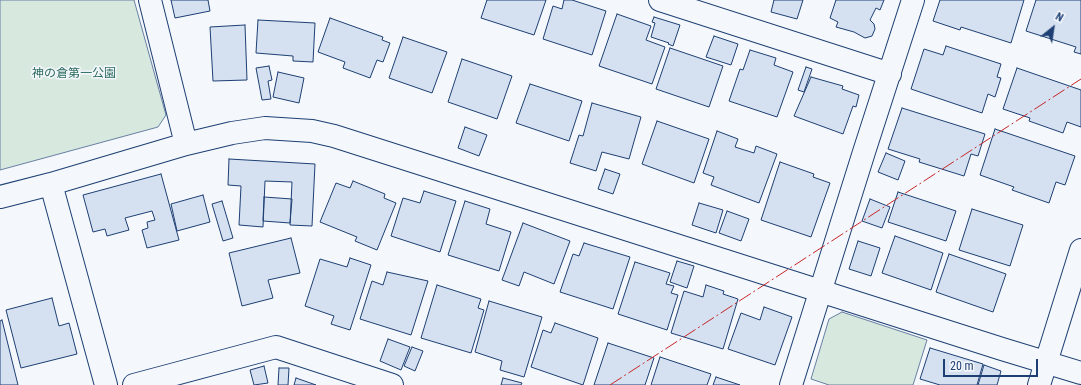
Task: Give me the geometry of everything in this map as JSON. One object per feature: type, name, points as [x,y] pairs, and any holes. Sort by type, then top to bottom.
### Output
[{"type":"street","points":[[150,0],[186,144]]},
{"type":"street","points":[[660,0],[890,74]]},
{"type":"street","points":[[791,385],[913,0]]},
{"type":"street","points":[[0,197],[51,184],[186,144],[232,133],[265,128],[320,133],[341,138],[1081,373]]},
{"type":"street","points":[[51,184],[106,385]]},
{"type":"street","points":[[1039,385],[1081,250]]},
{"type":"street","points":[[134,385],[276,347],[392,385]]},
{"type":"green space","name":"神の倉第一公園","points":[[0,0],[134,0],[166,115],[158,127],[0,170]]},
{"type":"green space","points":[[842,312],[927,340],[913,385],[829,385],[811,379],[829,319]]},
{"type":"building","points":[[171,0],[208,0],[210,11],[175,18]]},
{"type":"building","points":[[487,0],[546,0],[534,35],[481,18]]},
{"type":"building","points":[[564,0],[572,0],[606,11],[592,55],[543,39],[553,6],[562,9]]},
{"type":"building","points":[[774,0],[803,0],[797,19],[771,12]]},
{"type":"building","points":[[836,0],[884,0],[880,10],[876,8],[870,20],[874,24],[875,29],[872,36],[865,38],[854,32],[836,27],[838,22],[830,18]]},
{"type":"building","points":[[940,0],[1024,0],[1011,43],[961,27],[960,30],[933,21]]},
{"type":"building","points":[[1036,0],[1081,0],[1081,54],[1074,52],[1076,47],[1026,31]]},
{"type":"building","points":[[617,14],[651,26],[646,40],[665,47],[652,84],[599,66]]},
{"type":"building","points":[[654,17],[680,25],[673,46],[668,44],[669,43],[651,37],[655,23],[652,22]]},
{"type":"building","points":[[330,18],[383,37],[382,40],[390,43],[383,62],[377,60],[370,78],[343,68],[345,62],[318,52]]},
{"type":"building","points":[[258,20],[315,23],[313,62],[293,61],[293,56],[256,53]]},
{"type":"building","points":[[245,25],[247,80],[213,81],[210,27]]},
{"type":"building","points":[[714,36],[738,44],[731,65],[706,57]]},
{"type":"building","points":[[403,37],[447,52],[432,93],[389,78]]},
{"type":"building","points":[[946,46],[1001,64],[997,77],[1001,78],[995,97],[988,94],[982,113],[911,89],[924,49],[943,55]]},
{"type":"building","points":[[670,48],[723,66],[709,107],[656,89]]},
{"type":"building","points":[[750,50],[776,58],[774,65],[793,72],[777,117],[729,101],[740,69],[743,70]]},
{"type":"building","points":[[462,59],[512,76],[497,119],[448,102]]},
{"type":"building","points":[[269,66],[272,80],[268,81],[271,99],[262,100],[256,68]]},
{"type":"building","points":[[806,67],[812,69],[804,92],[798,90]]},
{"type":"building","points":[[1017,68],[1081,90],[1081,127],[1067,122],[1063,133],[1029,121],[1030,118],[1003,109]]},
{"type":"building","points":[[278,72],[304,78],[299,103],[273,97]]},
{"type":"building","points":[[811,77],[843,86],[842,89],[859,95],[856,107],[853,106],[843,134],[794,116]]},
{"type":"building","points":[[530,84],[582,101],[569,141],[516,123]]},
{"type":"building","points":[[592,103],[641,117],[629,159],[602,152],[596,171],[570,163],[579,135],[583,136]]},
{"type":"building","points":[[902,108],[985,134],[978,156],[971,154],[964,176],[919,162],[920,159],[888,149]]},
{"type":"building","points":[[657,121],[709,139],[694,183],[642,164]]},
{"type":"building","points":[[465,127],[487,135],[479,156],[458,148]]},
{"type":"building","points":[[995,129],[1075,156],[1065,185],[1056,182],[1049,203],[1012,190],[1014,187],[980,175]]},
{"type":"building","points":[[717,131],[738,139],[735,147],[754,153],[756,146],[777,154],[759,203],[711,185],[714,177],[703,173]]},
{"type":"building","points":[[886,153],[905,161],[898,180],[878,172]]},
{"type":"building","points":[[229,159],[315,164],[312,226],[290,225],[292,182],[265,181],[263,227],[239,225],[241,186],[228,185]]},
{"type":"building","points":[[780,162],[814,174],[813,177],[830,183],[811,237],[761,220]]},
{"type":"building","points":[[605,169],[620,174],[613,194],[598,189]]},
{"type":"building","points":[[161,174],[179,240],[147,248],[142,230],[148,228],[147,222],[155,220],[152,211],[125,218],[129,230],[107,236],[105,229],[93,232],[83,195]]},
{"type":"building","points":[[353,181],[385,194],[384,198],[396,203],[377,250],[355,241],[357,237],[320,222],[336,183],[350,188]]},
{"type":"building","points":[[424,191],[456,201],[440,252],[391,236],[403,198],[420,203]]},
{"type":"building","points":[[898,192],[956,211],[946,241],[888,222]]},
{"type":"building","points":[[203,195],[210,222],[177,231],[171,204]]},
{"type":"building","points":[[264,197],[292,199],[290,223],[263,221]]},
{"type":"building","points":[[870,199],[890,207],[882,228],[862,221]]},
{"type":"building","points":[[222,201],[233,238],[223,241],[212,204]]},
{"type":"building","points":[[465,201],[490,209],[486,224],[511,232],[499,271],[448,255]]},
{"type":"building","points":[[699,203],[723,210],[716,233],[692,225]]},
{"type":"building","points":[[972,209],[1023,225],[1010,266],[959,250]]},
{"type":"building","points":[[727,211],[749,219],[741,241],[719,233]]},
{"type":"building","points":[[523,223],[570,241],[554,284],[524,272],[519,286],[502,280]]},
{"type":"building","points":[[895,236],[943,253],[931,290],[882,273]]},
{"type":"building","points":[[291,238],[300,273],[268,280],[273,298],[242,306],[229,253]]},
{"type":"building","points":[[858,241],[880,248],[871,276],[849,269]]},
{"type":"building","points":[[584,243],[630,257],[613,309],[560,292],[573,254],[579,256]]},
{"type":"building","points":[[949,254],[1006,274],[993,312],[936,292]]},
{"type":"building","points":[[350,258],[371,265],[350,330],[331,324],[334,316],[305,306],[320,259],[347,267]]},
{"type":"building","points":[[677,261],[694,266],[687,288],[670,282]]},
{"type":"building","points":[[635,262],[670,273],[666,284],[674,286],[671,293],[678,295],[667,330],[618,314]]},
{"type":"building","points":[[387,272],[428,281],[411,335],[360,319],[372,281],[383,285]]},
{"type":"building","points":[[437,285],[481,299],[478,308],[484,310],[471,353],[421,338]]},
{"type":"building","points":[[706,285],[724,291],[723,294],[738,299],[723,349],[671,333],[684,291],[703,297]]},
{"type":"building","points":[[52,298],[59,326],[69,323],[77,354],[21,368],[6,310]]},
{"type":"building","points":[[489,301],[542,317],[524,377],[500,370],[502,361],[475,352]]},
{"type":"building","points":[[764,307],[792,317],[775,365],[728,349],[741,313],[760,320]]},
{"type":"building","points":[[2,320],[18,385],[0,385],[0,321]]},
{"type":"building","points":[[555,323],[598,338],[583,385],[531,367],[543,330],[551,333]]},
{"type":"building","points":[[388,339],[410,347],[401,370],[380,361]]},
{"type":"building","points":[[608,343],[654,358],[645,385],[594,385]]},
{"type":"building","points":[[412,347],[423,351],[415,371],[404,366]]},
{"type":"building","points":[[930,348],[983,364],[977,385],[940,385],[920,379]]},
{"type":"building","points":[[660,357],[711,374],[707,385],[651,385]]},
{"type":"building","points":[[984,365],[1001,371],[997,385],[978,385]]},
{"type":"building","points":[[264,366],[268,383],[254,385],[250,370]]},
{"type":"building","points":[[279,368],[289,368],[288,385],[278,385]]},
{"type":"building","points":[[716,377],[740,385],[713,385]]},
{"type":"building","points":[[296,378],[316,385],[294,385]]},
{"type":"building","points":[[503,378],[522,383],[521,385],[501,385]]},
{"type":"power","points":[[610,385],[1081,79]]}]
